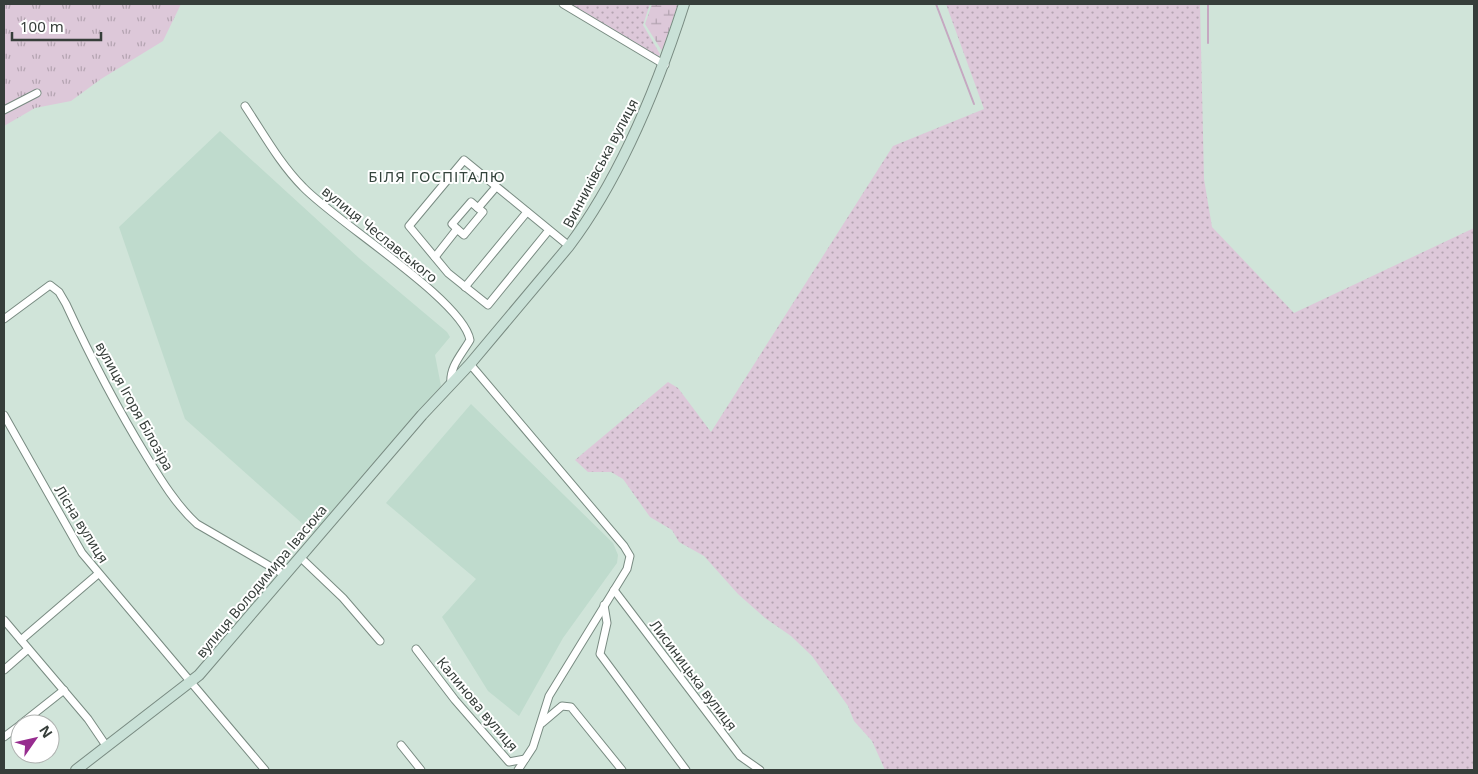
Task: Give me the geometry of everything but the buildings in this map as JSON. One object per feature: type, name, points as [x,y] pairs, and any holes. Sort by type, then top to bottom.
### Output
[{"type":"main road","name":"Винниківська вулиця","points":[[449,386],[470,364],[583,227],[645,110],[665,65],[684,4]]},
{"type":"main road","name":"вулиця Володимира Івасюка","points":[[76,770],[192,683],[449,386]]},
{"type":"street","points":[[563,4],[665,65]]},
{"type":"street","points":[[4,110],[37,92]]},
{"type":"street","name":"вулиця Чеславського","points":[[245,106],[303,188],[412,275],[464,324],[468,330],[470,340],[454,366],[449,386]]},
{"type":"street","points":[[549,230],[488,305],[448,273],[409,226],[464,160],[569,246]]},
{"type":"street","points":[[478,208],[496,186]]},
{"type":"street","points":[[471,202],[478,208],[483,212],[464,235],[452,224],[471,202]]},
{"type":"street","points":[[466,287],[527,212]]},
{"type":"street","points":[[435,257],[458,229]]},
{"type":"street","name":"вулиця Ігоря Білозіра","points":[[4,319],[50,285],[55,288],[66,304],[126,423],[160,477],[189,517],[197,524],[285,576]]},
{"type":"street","points":[[470,364],[628,551],[630,561],[549,696],[542,723],[523,766]]},
{"type":"street","name":"Лісна вулиця","points":[[4,415],[82,553],[265,770]]},
{"type":"street","points":[[4,432],[10,426]]},
{"type":"street","points":[[300,556],[343,598],[380,642]]},
{"type":"street","points":[[21,640],[98,574]]},
{"type":"street","name":"Лисиницька вулиця","points":[[614,590],[740,756],[760,770]]},
{"type":"street","points":[[604,605],[607,622],[600,654],[686,770]]},
{"type":"street","points":[[4,620],[92,724],[107,747]]},
{"type":"street","points":[[4,670],[28,649]]},
{"type":"street","name":"Калинова вулиця","points":[[416,649],[455,700],[506,760],[523,766]]},
{"type":"street","points":[[33,714],[64,690]]},
{"type":"street","points":[[542,723],[562,706],[571,707],[622,770]]},
{"type":"street","points":[[401,745],[421,770]]},
{"type":"shaded area","points":[[220,131],[359,258],[447,332],[450,337],[435,355],[441,386],[313,533],[185,419],[119,227]]},
{"type":"shaded area","points":[[471,404],[613,543],[618,555],[617,563],[563,638],[519,716],[488,691],[442,617],[476,579],[386,503]]},
{"type":"green space","points":[[4,4],[181,4],[163,41],[101,79],[71,101],[35,108],[4,126]]},
{"type":"green space","points":[[570,4],[650,4],[643,25],[660,54],[658,58]]},
{"type":"green space","points":[[652,4],[678,4],[662,51],[645,24]]},
{"type":"green space","points":[[946,4],[1200,4],[1204,179],[1212,227],[1294,313],[1474,228],[1474,770],[885,770],[872,741],[854,721],[848,706],[812,656],[791,636],[765,618],[738,594],[704,556],[679,542],[672,530],[650,517],[623,479],[611,472],[588,472],[575,460],[668,382],[678,388],[711,432],[893,146],[984,109]]},
{"type":"waterway","points":[[936,4],[974,104]]},
{"type":"waterway","points":[[1208,4],[1208,43]]},
{"type":"district","name":"БІЛЯ ГОСПІТАЛЮ","points":[[437,176]]}]
